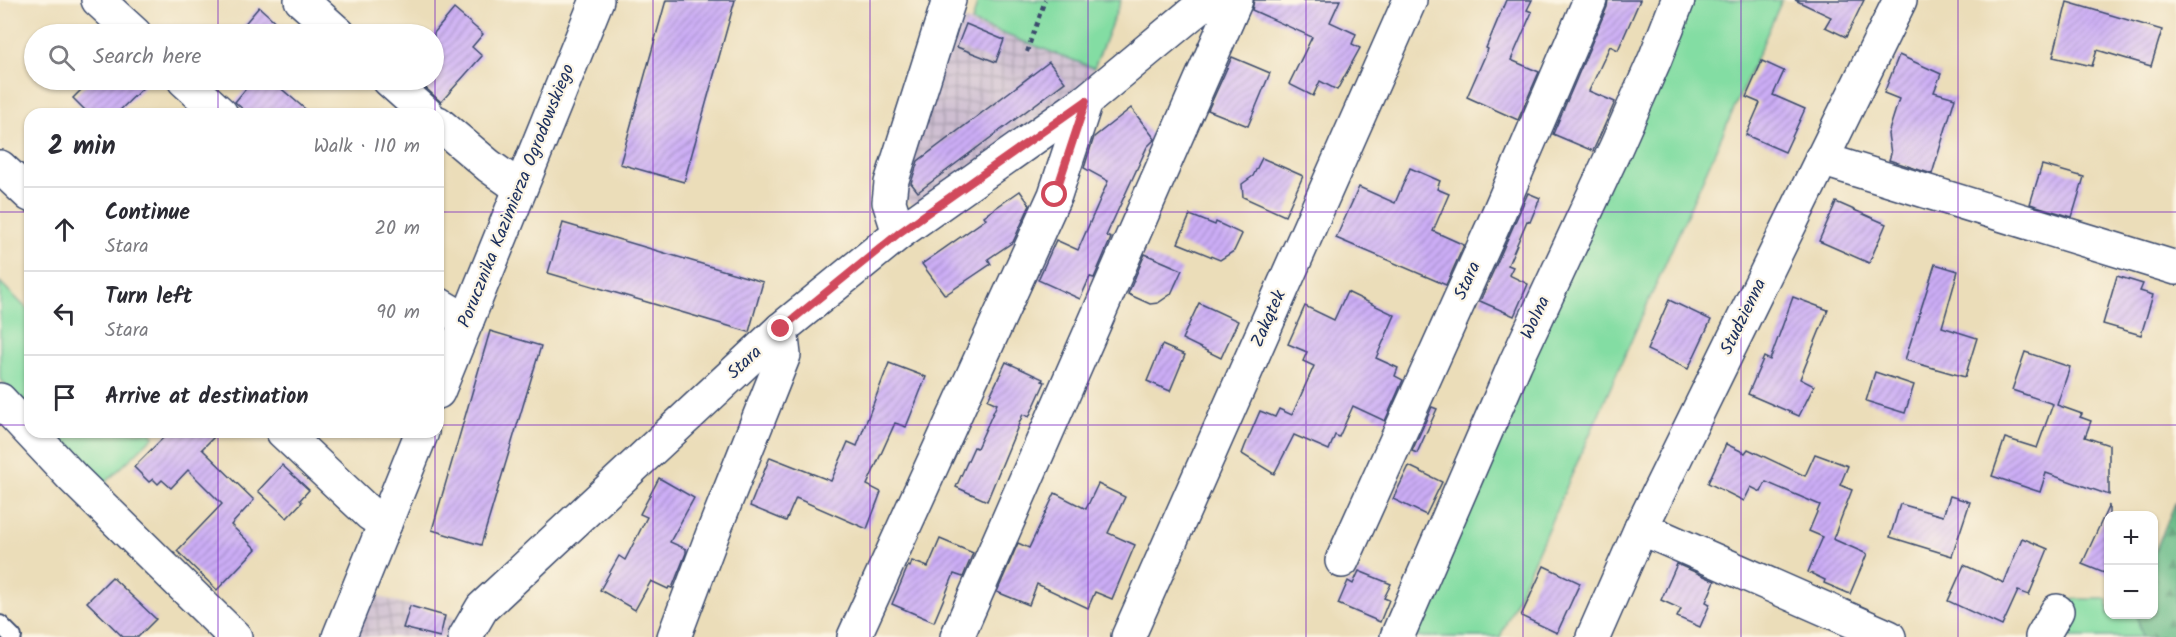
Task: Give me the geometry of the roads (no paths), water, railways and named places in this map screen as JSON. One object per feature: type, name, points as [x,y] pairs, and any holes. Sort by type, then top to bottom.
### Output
[{"type":"street","points":[[98,0],[124,24]]},
{"type":"street","points":[[301,0],[328,24]]},
{"type":"street","name":"Porucznika Kazimierza Ogrodowskiego","points":[[444,377],[597,0]]},
{"type":"street","points":[[899,233],[889,202],[891,183],[949,0]]},
{"type":"street","name":"Stara","points":[[465,637],[482,608],[781,329],[899,233],[1086,101],[1208,0]]},
{"type":"street","points":[[957,637],[1236,0]]},
{"type":"street","name":"Zakątek","points":[[1128,637],[1410,0]]},
{"type":"street","name":"Stara","points":[[1342,561],[1493,226],[1590,0]]},
{"type":"street","name":"Wolna","points":[[1396,637],[1515,364],[1625,128],[1678,0]]},
{"type":"street","name":"Studzienna","points":[[1593,637],[1641,528],[1900,0]]},
{"type":"street","points":[[195,90],[214,108]]},
{"type":"street","points":[[400,90],[420,108]]},
{"type":"street","points":[[854,637],[1055,195],[1086,101]]},
{"type":"street","points":[[444,128],[489,166],[520,188]]},
{"type":"street","points":[[1821,159],[2176,268]]},
{"type":"street","points":[[0,167],[24,189]]},
{"type":"street","points":[[444,308],[467,321]]},
{"type":"street","points":[[674,637],[784,356],[781,329]]},
{"type":"street","points":[[0,400],[24,426]]},
{"type":"street","points":[[36,438],[73,478],[235,637]]},
{"type":"street","points":[[289,438],[370,514],[384,524]]},
{"type":"street","points":[[339,637],[420,438]]},
{"type":"street","points":[[1641,528],[1889,637]]},
{"type":"lane","points":[[0,624],[13,637]]}]
